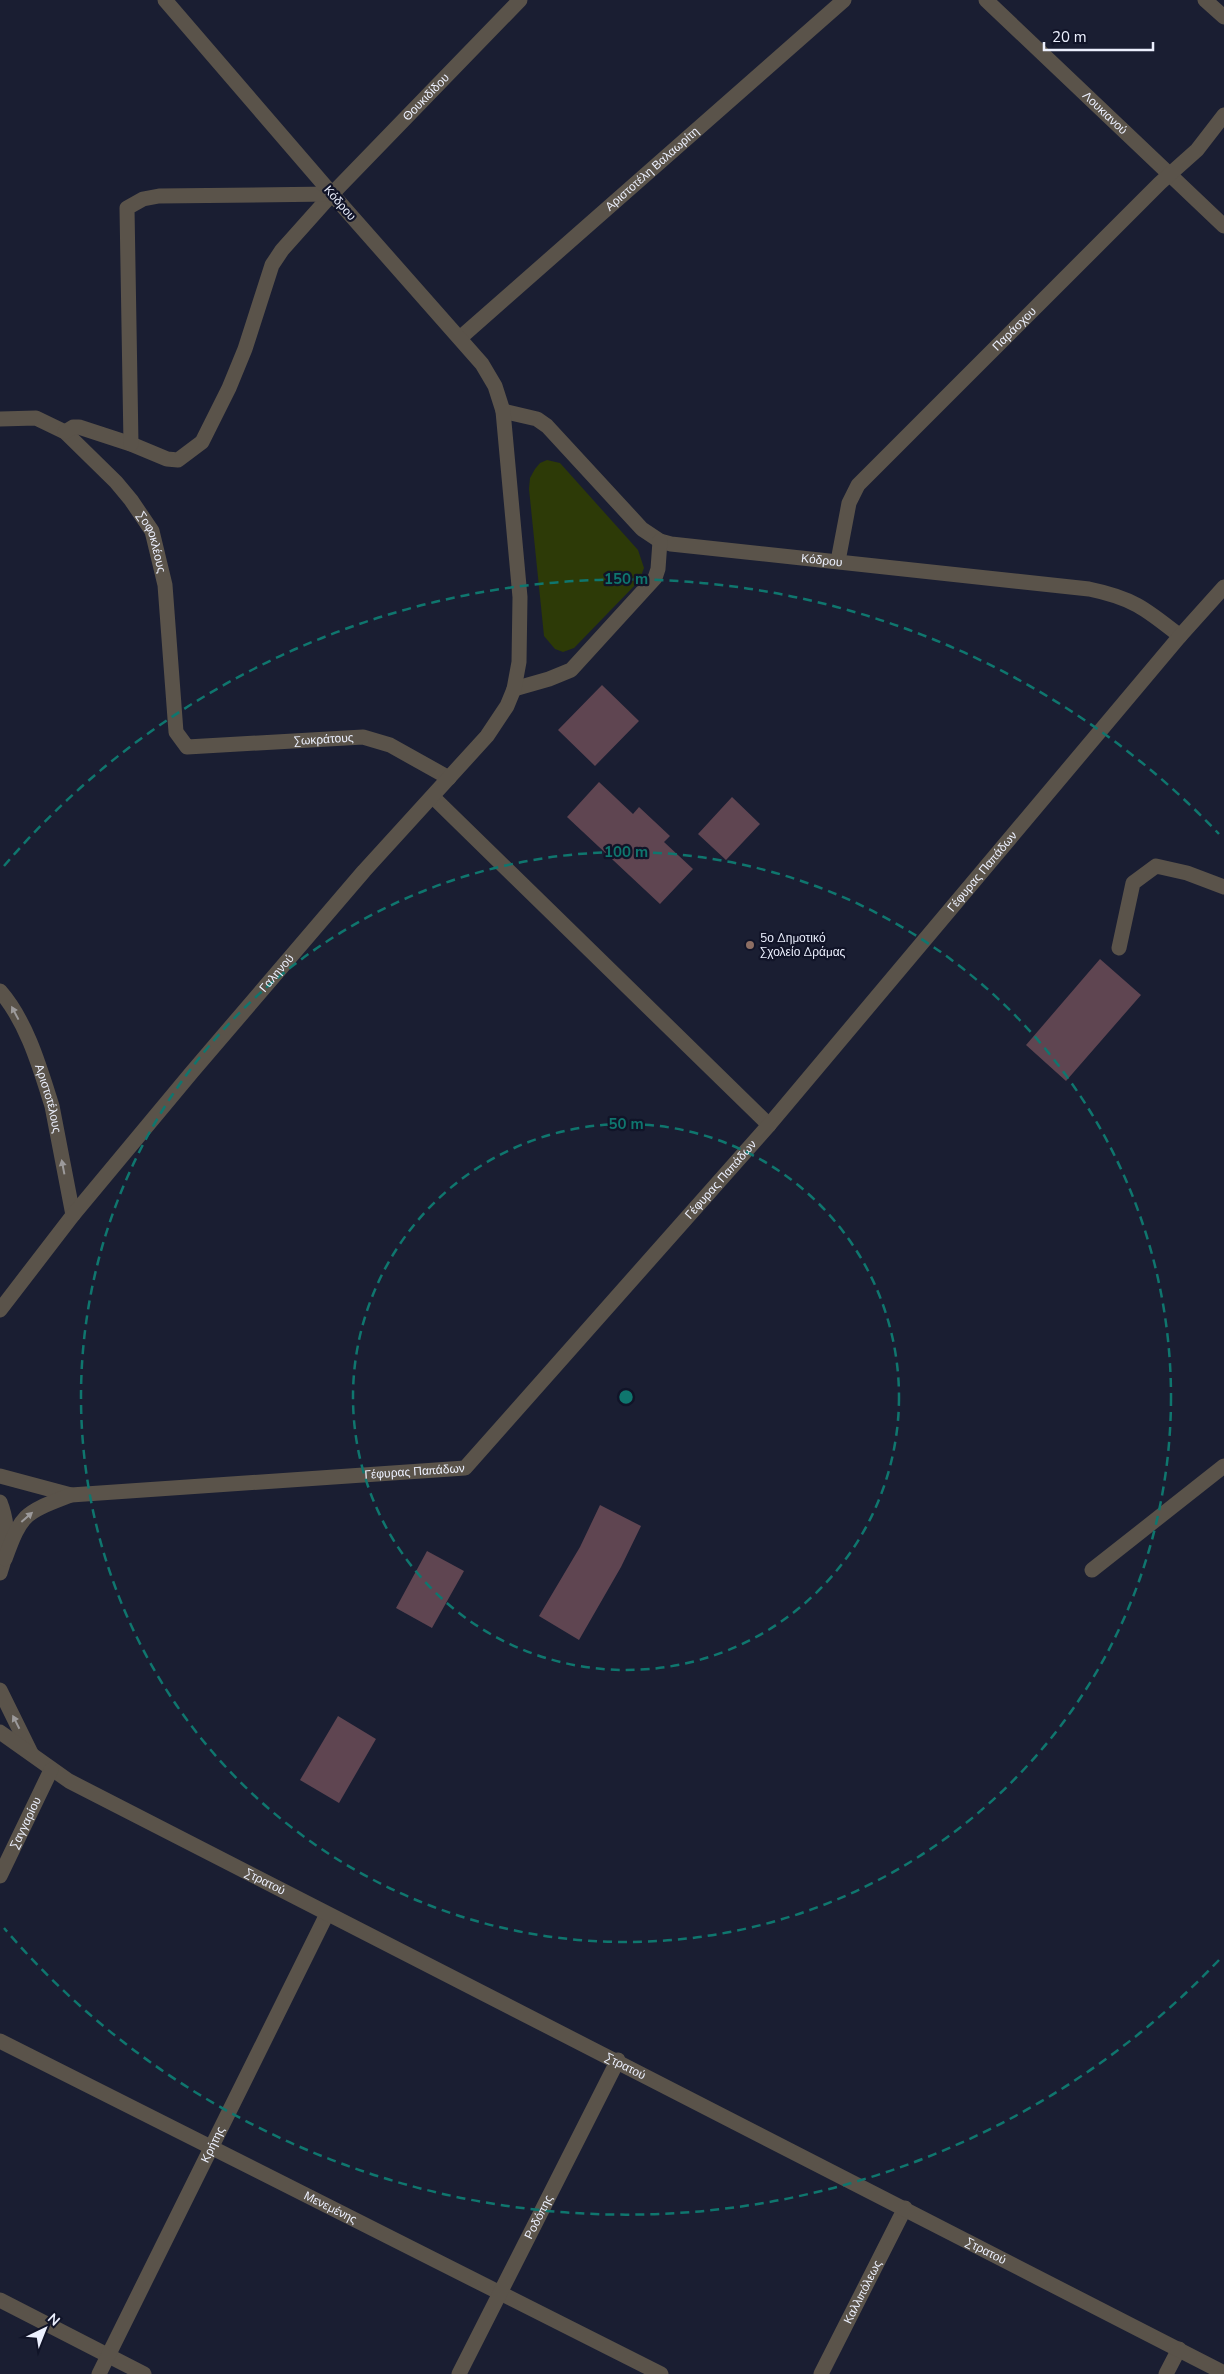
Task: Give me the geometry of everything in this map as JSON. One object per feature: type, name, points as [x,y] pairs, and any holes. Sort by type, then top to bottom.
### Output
[{"type":"street","name":"Κόδρου","points":[[165,0],[332,194],[460,338],[482,364],[490,377],[503,411],[521,624]]},
{"type":"street","name":"Θουκιδίδου","points":[[131,444],[167,459],[178,460],[202,442],[229,388],[245,349],[272,265],[282,250],[332,194],[520,0]]},
{"type":"street","name":"Αριστοτέλη Βαλαωρίτη","points":[[460,338],[844,0]]},
{"type":"street","name":"Λουκιανού","points":[[986,0],[1224,226]]},
{"type":"street","points":[[1205,0],[1224,18]]},
{"type":"street","name":"Παράσχου","points":[[838,561],[849,503],[858,485],[1169,174],[1197,150],[1224,114]]},
{"type":"street","points":[[65,432],[73,427],[79,427],[131,444],[127,208],[143,199],[160,196],[332,194]]},
{"type":"street","name":"Κόδρου","points":[[503,411],[537,419],[547,426],[642,529],[660,541],[670,544],[1089,589],[1119,595],[1142,607],[1180,636]]},
{"type":"street","name":"Σοφοκλέους","points":[[0,419],[36,418],[65,432],[116,482],[152,531],[165,585],[176,732],[187,748]]},
{"type":"street","points":[[514,689],[565,673],[586,655],[655,578],[658,570],[660,541]]},
{"type":"street","name":"Γέφυρας Παπάδων","points":[[0,1476],[72,1495],[465,1468],[769,1125],[1180,636],[1224,587]]},
{"type":"street","name":"Γαληνού","points":[[0,1310],[73,1215],[358,878],[433,797],[495,725],[514,689],[519,662],[521,624]]},
{"type":"street","name":"Σωκράτους","points":[[187,748],[363,737],[390,745],[449,778]]},
{"type":"street","points":[[433,797],[769,1125]]},
{"type":"street","points":[[1119,948],[1133,883],[1156,866],[1187,873],[1224,887]]},
{"type":"street","name":"Αριστοτέλους","points":[[0,991],[12,1008],[27,1038],[47,1090],[52,1106],[73,1215]]},
{"type":"street","points":[[1092,1570],[1224,1466]]},
{"type":"street","name":"Γέφυρας Παπάδων","points":[[2,1566],[14,1533],[28,1514],[72,1495]]},
{"type":"street","points":[[0,1502],[6,1531],[2,1566]]},
{"type":"street","name":"Στρατού","points":[[0,1690],[31,1754]]},
{"type":"street","name":"Στρατού","points":[[0,1732],[51,1770],[77,1785],[327,1914],[618,2060],[1224,2373]]},
{"type":"street","name":"Σαγγαρίου","points":[[0,1876],[51,1770]]},
{"type":"street","name":"Κρήτης","points":[[98,2374],[327,1914]]},
{"type":"street","name":"Μενεμένης","points":[[0,2041],[661,2374]]},
{"type":"street","name":"Ροδόπης","points":[[459,2374],[618,2060]]},
{"type":"street","name":"Καλλιπόλεως","points":[[821,2374],[905,2208]]},
{"type":"street","points":[[0,2300],[144,2374]]},
{"type":"street","points":[[1166,2374],[1179,2349]]},
{"type":"green space","points":[[547,460],[560,463],[638,550],[644,568],[639,581],[574,648],[563,652],[555,649],[544,636],[529,489],[530,478],[535,469],[540,463]]},
{"type":"building","points":[[602,685],[639,721],[595,766],[558,730]]},
{"type":"building","points":[[599,782],[633,814],[639,807],[670,836],[664,842],[693,869],[660,904],[567,817]]},
{"type":"building","points":[[732,797],[760,824],[726,860],[698,834]]},
{"type":"building","points":[[1100,959],[1141,995],[1066,1081],[1026,1045]]},
{"type":"building","points":[[600,1505],[641,1526],[621,1567],[579,1640],[539,1616],[580,1547]]},
{"type":"building","points":[[427,1551],[464,1571],[432,1628],[396,1608]]},
{"type":"building","points":[[338,1716],[376,1739],[339,1803],[300,1780]]},
{"type":"place","name":"5ο Δημοτικό Σχολείο Δράμας","points":[[750,945]]}]
